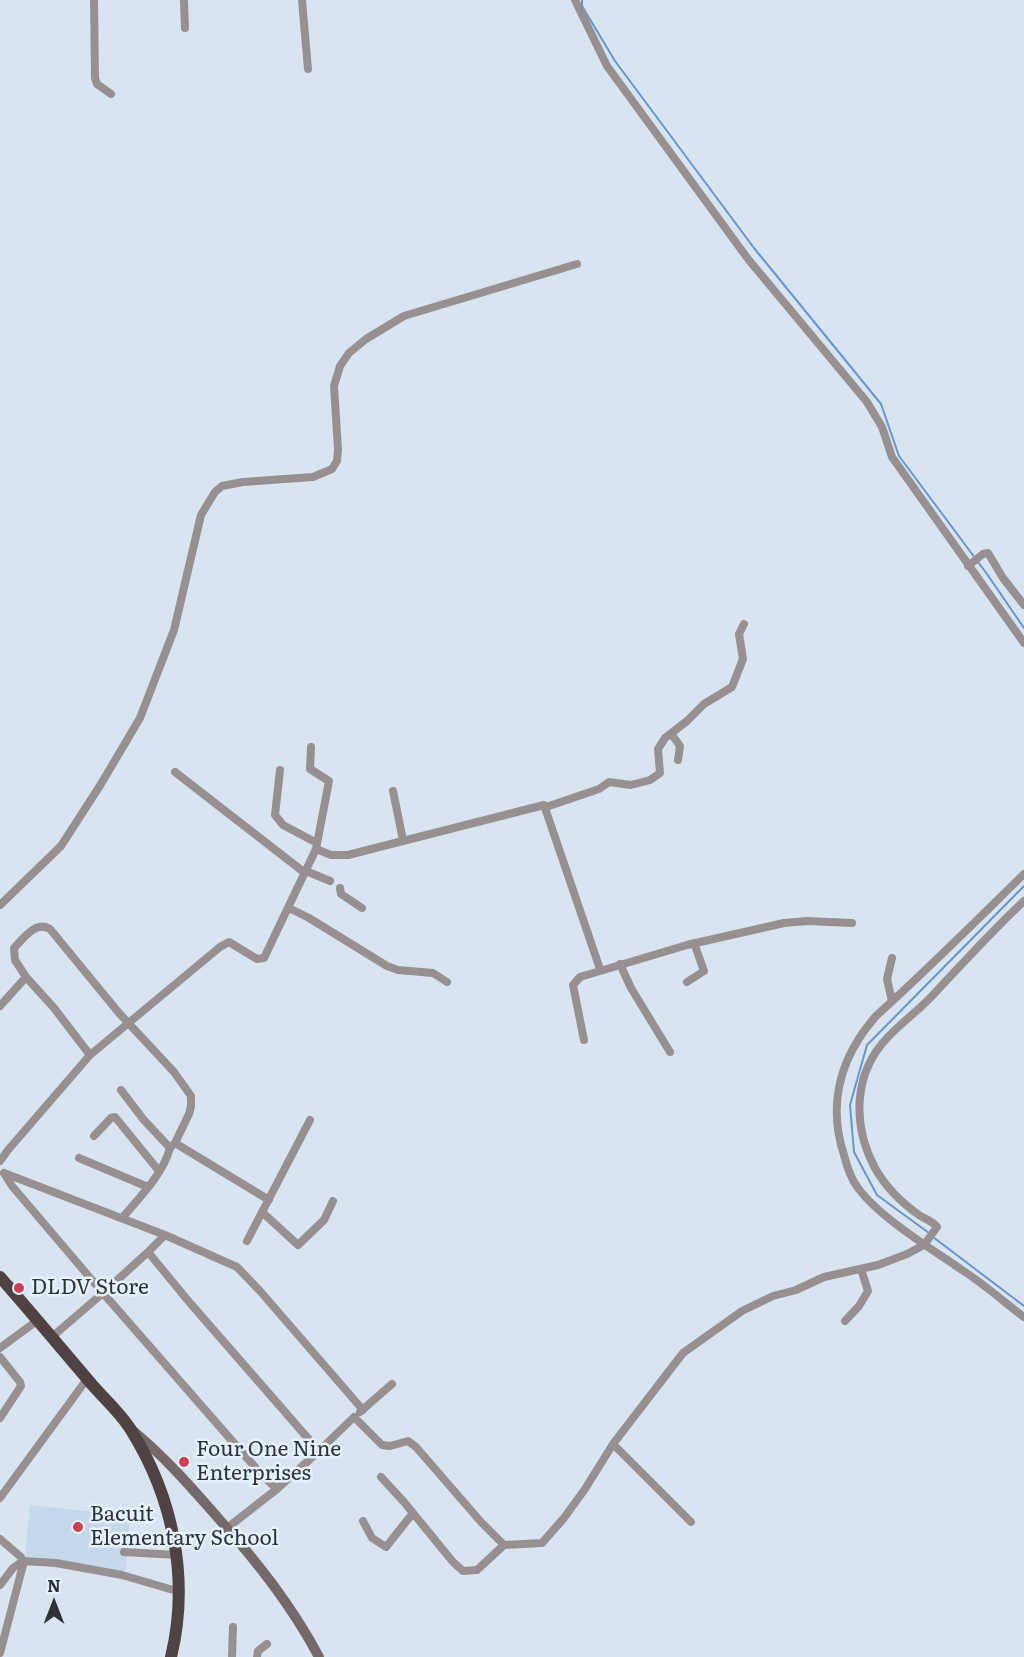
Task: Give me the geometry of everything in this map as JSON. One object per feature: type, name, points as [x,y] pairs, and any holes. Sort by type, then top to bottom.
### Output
[{"type":"highway","points":[[0,1277],[130,1428],[150,1467],[167,1509],[177,1555],[180,1592],[171,1657]]},
{"type":"main road","points":[[130,1428],[175,1468],[227,1528],[295,1613],[319,1657]]},
{"type":"street","points":[[94,0],[95,78],[97,84],[111,94]]},
{"type":"street","points":[[184,0],[185,28]]},
{"type":"street","points":[[302,0],[308,69]]},
{"type":"street","points":[[575,0],[607,66],[748,260],[867,402],[882,427],[892,457],[1024,643]]},
{"type":"street","points":[[0,905],[61,846],[140,718],[174,630],[201,515],[215,492],[222,486],[243,482],[313,477],[332,469],[337,461],[338,449],[333,386],[339,366],[349,353],[366,339],[404,316],[577,264]]},
{"type":"street","points":[[970,564],[983,554],[989,554],[1003,578],[1024,605]]},
{"type":"street","points":[[546,807],[599,789],[609,782],[631,785],[650,780],[660,773],[658,749],[665,738],[672,735],[704,704],[732,687],[743,659],[739,634],[744,624]]},
{"type":"street","points":[[672,735],[680,747],[678,760]]},
{"type":"street","points":[[0,1161],[90,1055],[226,943],[234,944],[257,959],[264,958],[317,846],[329,781],[310,769],[310,747]]},
{"type":"street","points":[[280,771],[274,815],[283,825],[332,855],[348,855],[541,804],[546,807],[600,969]]},
{"type":"street","points":[[175,772],[306,872],[330,881]]},
{"type":"street","points":[[393,791],[403,840]]},
{"type":"street","points":[[1024,874],[865,1028],[846,1060],[837,1098],[839,1141],[848,1169],[858,1188],[872,1204],[1024,1317]]},
{"type":"street","points":[[340,888],[341,894],[362,908]]},
{"type":"street","points":[[381,1477],[463,1571],[477,1570],[504,1545],[542,1543],[564,1518],[613,1444],[683,1353],[742,1311],[773,1296],[796,1290],[824,1277],[861,1269],[907,1254],[926,1243],[937,1227],[893,1192],[875,1168],[861,1130],[859,1114],[861,1084],[873,1058],[887,1038],[920,1009],[1024,901]]},
{"type":"street","points":[[289,908],[387,966],[398,970],[434,973],[447,982]]},
{"type":"street","points":[[584,1040],[573,985],[580,977],[600,969],[693,943],[784,923],[807,921],[852,923]]},
{"type":"street","points":[[90,1055],[54,1008],[26,978],[15,960],[14,948],[33,930],[46,927],[174,1072],[191,1096],[192,1106],[189,1114],[159,1171],[123,1217]]},
{"type":"street","points":[[687,982],[704,971],[693,943]]},
{"type":"street","points":[[892,958],[886,979],[892,1001]]},
{"type":"street","points":[[620,964],[631,988],[670,1052]]},
{"type":"street","points":[[0,1006],[26,978]]},
{"type":"street","points":[[121,1090],[143,1119],[172,1146],[269,1200]]},
{"type":"street","points":[[94,1136],[111,1118],[115,1117],[159,1171]]},
{"type":"street","points":[[247,1241],[310,1120]]},
{"type":"street","points":[[79,1158],[148,1187]]},
{"type":"street","points":[[2,1172],[123,1217],[237,1267],[267,1298],[363,1410]]},
{"type":"street","points":[[2,1172],[230,1440],[277,1489]]},
{"type":"street","points":[[262,1212],[298,1245],[324,1220],[333,1201]]},
{"type":"street","points":[[52,1336],[103,1293],[165,1235]]},
{"type":"street","points":[[148,1252],[190,1304],[319,1451]]},
{"type":"street","points":[[845,1321],[859,1306],[868,1291],[861,1269]]},
{"type":"street","points":[[0,1348],[38,1320]]},
{"type":"street","points":[[0,1357],[21,1382],[18,1392],[0,1418]]},
{"type":"street","points":[[0,1498],[87,1379]]},
{"type":"street","points":[[227,1528],[277,1489],[392,1384]]},
{"type":"street","points":[[354,1417],[382,1446],[408,1441],[416,1447],[504,1545]]},
{"type":"street","points":[[613,1444],[691,1522]]},
{"type":"street","points":[[363,1521],[372,1538],[386,1547],[413,1513]]},
{"type":"street","points":[[0,1539],[23,1561],[22,1575],[0,1649]]},
{"type":"street","points":[[124,1552],[177,1555]]},
{"type":"street","points":[[0,1585],[13,1568],[23,1561],[56,1563],[122,1575],[180,1592]]},
{"type":"street","points":[[232,1657],[233,1627]]},
{"type":"street","points":[[257,1657],[258,1651],[267,1644]]},
{"type":"shaded area","name":"Bacuit Elementary School","points":[[30,1505],[130,1516],[126,1571],[25,1559]]},
{"type":"waterway","points":[[582,0],[582,6],[615,61],[754,248],[881,404],[899,456],[987,574],[1024,628]]},
{"type":"waterway","points":[[929,1233],[877,1195],[854,1152],[850,1105],[867,1045],[1024,886]]},
{"type":"waterway","points":[[933,1237],[1024,1306]]},
{"type":"place","name":"DLDV Store","points":[[19,1288]]},
{"type":"place","name":"Four One Nine Enterprises","points":[[184,1462]]},
{"type":"place","name":"Bacuit Elementary School","points":[[78,1527]]}]
